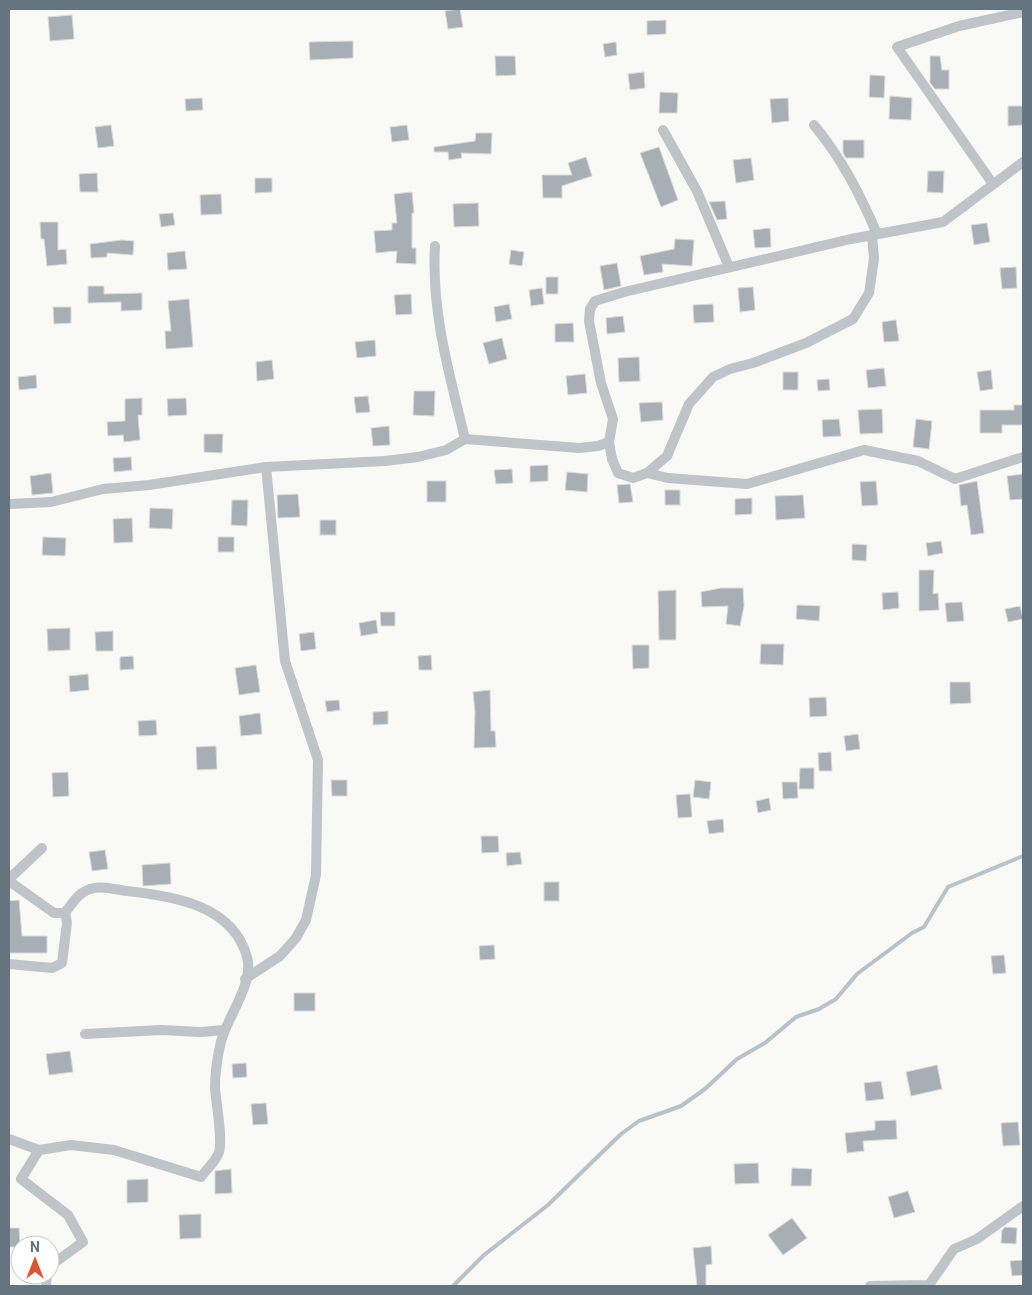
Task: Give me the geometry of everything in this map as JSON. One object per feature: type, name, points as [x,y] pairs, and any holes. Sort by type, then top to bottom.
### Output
[{"type":"street","points":[[993,184],[898,47],[959,26],[1023,12]]},
{"type":"street","points":[[814,125],[835,151],[860,192],[875,234],[874,259],[869,293],[853,319],[806,343],[753,363],[730,369],[713,377],[689,404],[667,456],[647,473],[633,478],[618,473],[612,459],[609,442],[613,419],[601,383],[589,321],[590,309],[595,301],[624,292],[728,267],[875,234],[943,222],[1023,162]]},
{"type":"street","points":[[663,130],[697,191],[728,267]]},
{"type":"street","points":[[435,246],[433,275],[440,332],[464,439]]},
{"type":"street","points":[[9,504],[51,502],[103,489],[150,485],[266,467],[385,462],[446,450],[464,439],[579,448],[598,446],[609,442]]},
{"type":"street","points":[[647,473],[668,478],[748,484],[864,450],[918,461],[955,479],[1023,457]]},
{"type":"street","points":[[246,979],[280,956],[296,938],[306,920],[316,875],[318,760],[285,661],[266,467]]},
{"type":"street","points":[[9,1139],[39,1150],[71,1145],[114,1150],[201,1177],[219,1152],[215,1086],[224,1030],[236,1011],[246,979],[248,959],[238,934],[210,910],[156,893],[108,887],[83,892],[65,913],[54,913],[9,880],[42,848]]},
{"type":"street","points":[[9,964],[52,968],[62,963],[67,922],[65,913]]},
{"type":"street","points":[[85,1034],[162,1030],[201,1032],[224,1030]]},
{"type":"street","points":[[39,1150],[21,1179],[68,1215],[83,1242],[60,1259]]},
{"type":"street","points":[[870,1286],[929,1284],[954,1249],[977,1239],[1023,1206]]},
{"type":"building","points":[[460,9],[463,27],[448,29],[445,11]]},
{"type":"building","points":[[72,15],[74,39],[50,41],[48,17]]},
{"type":"building","points":[[666,20],[666,34],[647,35],[647,21]]},
{"type":"building","points":[[353,41],[353,58],[310,60],[309,42]]},
{"type":"building","points":[[616,42],[617,55],[605,57],[603,44]]},
{"type":"building","points":[[495,56],[515,56],[516,75],[496,76]]},
{"type":"building","points":[[930,56],[940,56],[942,70],[949,70],[949,89],[935,89],[930,83]]},
{"type":"building","points":[[644,72],[645,88],[630,90],[628,74]]},
{"type":"building","points":[[870,75],[885,76],[884,98],[869,97]]},
{"type":"building","points":[[660,92],[678,93],[677,113],[659,113]]},
{"type":"building","points":[[890,96],[912,98],[911,120],[889,119]]},
{"type":"building","points":[[202,98],[203,110],[186,111],[185,99]]},
{"type":"building","points":[[788,98],[789,121],[772,123],[770,99]]},
{"type":"building","points":[[1008,106],[1023,106],[1023,125],[1008,126]]},
{"type":"building","points":[[111,125],[114,146],[98,148],[95,127]]},
{"type":"building","points":[[407,125],[409,140],[392,142],[390,127]]},
{"type":"building","points":[[476,133],[492,133],[491,154],[461,153],[462,158],[449,160],[448,152],[434,152],[434,147],[475,141]]},
{"type":"building","points":[[843,140],[864,140],[864,158],[846,158],[843,153]]},
{"type":"building","points":[[659,147],[678,200],[661,207],[640,153]]},
{"type":"building","points":[[586,157],[592,176],[562,186],[562,198],[543,198],[542,175],[572,175],[568,163]]},
{"type":"building","points":[[751,158],[754,180],[736,183],[733,160]]},
{"type":"building","points":[[928,171],[944,171],[943,193],[927,192]]},
{"type":"building","points":[[97,173],[98,192],[80,192],[79,174]]},
{"type":"building","points":[[255,178],[272,178],[272,192],[255,193]]},
{"type":"building","points":[[412,192],[414,213],[412,213],[412,248],[416,248],[416,264],[396,263],[397,251],[376,253],[374,231],[392,230],[392,223],[397,223],[394,194]]},
{"type":"building","points":[[221,194],[222,214],[201,215],[200,195]]},
{"type":"building","points":[[725,201],[727,219],[717,220],[709,202]]},
{"type":"building","points":[[478,203],[479,226],[454,227],[453,204]]},
{"type":"building","points":[[173,213],[175,225],[161,227],[159,214]]},
{"type":"building","points":[[40,222],[58,222],[58,250],[66,249],[67,264],[47,266],[44,239],[41,239]]},
{"type":"building","points":[[987,223],[990,242],[974,245],[971,225]]},
{"type":"building","points":[[770,228],[771,247],[755,248],[753,230]]},
{"type":"building","points":[[675,239],[694,240],[692,266],[662,264],[663,272],[644,275],[640,256],[674,249]]},
{"type":"building","points":[[122,240],[134,241],[133,255],[107,253],[107,257],[91,258],[90,244]]},
{"type":"building","points":[[511,250],[524,252],[522,266],[509,264]]},
{"type":"building","points":[[185,251],[187,269],[168,270],[167,253]]},
{"type":"building","points":[[617,263],[621,286],[604,290],[600,266]]},
{"type":"building","points":[[1016,267],[1017,288],[1002,289],[1000,268]]},
{"type":"building","points":[[546,277],[558,277],[558,294],[546,294]]},
{"type":"building","points":[[88,286],[104,286],[104,294],[142,293],[142,310],[121,311],[121,302],[88,303]]},
{"type":"building","points":[[753,287],[755,310],[740,312],[738,288]]},
{"type":"building","points":[[542,288],[544,304],[531,306],[529,290]]},
{"type":"building","points":[[411,294],[412,314],[396,315],[394,295]]},
{"type":"building","points":[[189,299],[193,347],[166,349],[165,331],[171,331],[168,301]]},
{"type":"building","points":[[509,304],[512,319],[496,322],[494,307]]},
{"type":"building","points":[[713,304],[714,322],[694,323],[693,305]]},
{"type":"building","points":[[53,307],[71,307],[71,323],[54,324]]},
{"type":"building","points":[[623,316],[625,332],[607,334],[606,318]]},
{"type":"building","points":[[896,320],[899,341],[884,342],[882,322]]},
{"type":"building","points":[[573,323],[574,342],[555,342],[555,324]]},
{"type":"building","points":[[502,338],[507,359],[489,364],[483,343]]},
{"type":"building","points":[[375,340],[376,356],[357,358],[355,342]]},
{"type":"building","points":[[639,357],[640,381],[619,382],[618,358]]},
{"type":"building","points":[[272,360],[274,379],[257,381],[256,362]]},
{"type":"building","points":[[884,368],[886,386],[868,388],[866,370]]},
{"type":"building","points":[[991,370],[993,389],[980,391],[977,372]]},
{"type":"building","points":[[783,372],[798,372],[798,390],[783,390]]},
{"type":"building","points":[[585,374],[587,393],[568,395],[566,376]]},
{"type":"building","points":[[36,375],[37,388],[19,390],[18,377]]},
{"type":"building","points":[[829,379],[830,390],[818,391],[817,380]]},
{"type":"building","points":[[414,391],[435,391],[434,416],[413,415]]},
{"type":"building","points":[[368,396],[370,412],[356,413],[354,397]]},
{"type":"building","points":[[142,398],[142,415],[138,415],[140,440],[124,442],[123,435],[108,436],[107,422],[125,421],[125,399]]},
{"type":"building","points":[[186,398],[187,415],[168,416],[167,399]]},
{"type":"building","points":[[662,402],[663,420],[641,422],[639,403]]},
{"type":"building","points":[[1014,405],[1023,405],[1023,425],[1002,425],[1002,433],[980,433],[980,410],[1014,410]]},
{"type":"building","points":[[882,409],[883,433],[860,434],[858,410]]},
{"type":"building","points":[[839,419],[841,436],[823,437],[822,420]]},
{"type":"building","points":[[916,419],[932,421],[929,449],[913,447]]},
{"type":"building","points":[[389,426],[390,445],[373,446],[371,428]]},
{"type":"building","points":[[204,434],[223,434],[222,453],[204,452]]},
{"type":"building","points":[[131,457],[132,470],[114,472],[113,458]]},
{"type":"building","points":[[548,465],[548,481],[530,482],[530,466]]},
{"type":"building","points":[[512,469],[513,483],[496,484],[494,470]]},
{"type":"building","points":[[567,472],[588,474],[587,492],[565,490]]},
{"type":"building","points":[[51,473],[53,493],[32,495],[30,476]]},
{"type":"building","points":[[1023,474],[1023,499],[1010,500],[1007,476]]},
{"type":"building","points":[[427,481],[446,481],[446,502],[427,502]]},
{"type":"building","points":[[876,481],[878,505],[862,506],[860,482]]},
{"type":"building","points":[[977,481],[984,533],[971,535],[967,505],[961,506],[959,485]]},
{"type":"building","points":[[630,484],[633,502],[619,503],[617,485]]},
{"type":"building","points":[[665,490],[680,490],[680,505],[665,505]]},
{"type":"building","points":[[298,494],[300,517],[278,518],[277,495]]},
{"type":"building","points":[[803,495],[805,518],[776,520],[775,496]]},
{"type":"building","points":[[752,498],[752,514],[735,515],[735,499]]},
{"type":"building","points":[[232,500],[248,500],[247,526],[231,525]]},
{"type":"building","points":[[150,508],[173,509],[172,529],[149,528]]},
{"type":"building","points":[[132,518],[133,542],[114,543],[113,519]]},
{"type":"building","points":[[320,520],[336,520],[336,535],[320,535]]},
{"type":"building","points":[[43,537],[66,538],[65,556],[42,555]]},
{"type":"building","points":[[218,537],[234,537],[234,552],[218,552]]},
{"type":"building","points":[[941,541],[943,553],[928,556],[926,543]]},
{"type":"building","points":[[852,544],[867,545],[866,561],[852,560]]},
{"type":"building","points":[[919,570],[934,570],[933,594],[938,593],[939,610],[919,611]]},
{"type":"building","points":[[721,588],[743,588],[744,606],[740,626],[726,624],[728,606],[702,607],[701,592]]},
{"type":"building","points":[[676,590],[676,640],[659,640],[658,591]]},
{"type":"building","points":[[898,592],[899,608],[883,610],[882,593]]},
{"type":"building","points":[[962,602],[964,621],[947,622],[945,603]]},
{"type":"building","points":[[797,605],[820,606],[819,621],[796,619]]},
{"type":"building","points":[[1020,606],[1023,619],[1008,622],[1005,609]]},
{"type":"building","points":[[380,612],[395,612],[395,626],[381,626]]},
{"type":"building","points":[[376,620],[378,633],[361,636],[359,623]]},
{"type":"building","points":[[70,628],[70,650],[48,651],[47,629]]},
{"type":"building","points":[[113,631],[113,651],[96,651],[95,632]]},
{"type":"building","points":[[314,632],[316,649],[301,651],[299,634]]},
{"type":"building","points":[[761,644],[784,644],[783,665],[760,664]]},
{"type":"building","points":[[632,645],[649,645],[649,668],[633,669]]},
{"type":"building","points":[[431,655],[432,670],[419,670],[418,656]]},
{"type":"building","points":[[133,656],[134,669],[120,670],[120,657]]},
{"type":"building","points":[[256,665],[260,692],[239,695],[235,668]]},
{"type":"building","points":[[88,674],[89,690],[70,692],[69,676]]},
{"type":"building","points":[[950,682],[970,682],[971,703],[950,704]]},
{"type":"building","points":[[490,690],[491,731],[495,731],[496,747],[474,748],[475,712],[473,692]]},
{"type":"building","points":[[826,697],[827,716],[810,717],[809,698]]},
{"type":"building","points":[[339,700],[340,710],[327,712],[325,701]]},
{"type":"building","points":[[388,711],[388,724],[373,725],[373,712]]},
{"type":"building","points":[[260,713],[262,734],[241,736],[239,716]]},
{"type":"building","points":[[156,720],[157,735],[139,736],[138,721]]},
{"type":"building","points":[[858,734],[860,749],[846,751],[844,736]]},
{"type":"building","points":[[216,746],[217,769],[197,770],[196,747]]},
{"type":"building","points":[[831,752],[832,771],[819,771],[818,753]]},
{"type":"building","points":[[800,768],[814,768],[814,789],[799,789]]},
{"type":"building","points":[[68,772],[69,796],[53,797],[52,773]]},
{"type":"building","points":[[331,780],[347,780],[347,796],[332,796]]},
{"type":"building","points":[[695,780],[711,782],[709,799],[693,797]]},
{"type":"building","points":[[782,782],[797,782],[798,798],[783,799]]},
{"type":"building","points":[[690,794],[692,817],[678,818],[676,795]]},
{"type":"building","points":[[769,798],[771,810],[758,813],[756,801]]},
{"type":"building","points":[[723,819],[724,832],[709,834],[707,821]]},
{"type":"building","points":[[481,836],[498,836],[499,852],[482,853]]},
{"type":"building","points":[[105,850],[108,869],[92,871],[89,852]]},
{"type":"building","points":[[520,852],[522,864],[507,866],[506,853]]},
{"type":"building","points":[[170,863],[171,884],[143,886],[142,865]]},
{"type":"building","points":[[544,882],[559,882],[559,901],[544,901]]},
{"type":"building","points":[[19,900],[22,936],[47,936],[47,953],[9,953],[9,901]]},
{"type":"building","points":[[494,945],[495,959],[480,960],[479,946]]},
{"type":"building","points":[[1004,955],[1006,973],[993,974],[991,956]]},
{"type":"building","points":[[294,993],[315,993],[315,1011],[294,1011]]},
{"type":"building","points":[[70,1051],[73,1072],[49,1075],[46,1054]]},
{"type":"building","points":[[246,1063],[247,1077],[233,1078],[232,1064]]},
{"type":"building","points":[[937,1065],[942,1089],[911,1096],[906,1072]]},
{"type":"building","points":[[881,1081],[884,1099],[866,1101],[864,1083]]},
{"type":"building","points":[[266,1103],[268,1124],[253,1125],[251,1104]]},
{"type":"building","points":[[896,1120],[897,1139],[863,1141],[864,1151],[847,1153],[845,1133],[875,1130],[875,1121]]},
{"type":"building","points":[[1018,1122],[1020,1145],[1003,1146],[1001,1123]]},
{"type":"building","points":[[758,1163],[759,1183],[735,1184],[734,1164]]},
{"type":"building","points":[[792,1168],[812,1169],[811,1186],[791,1186]]},
{"type":"building","points":[[231,1169],[232,1193],[215,1194],[215,1171]]},
{"type":"building","points":[[148,1179],[148,1202],[127,1203],[127,1180]]},
{"type":"building","points":[[908,1191],[915,1212],[894,1218],[888,1197]]},
{"type":"building","points":[[201,1214],[201,1238],[180,1239],[179,1215]]},
{"type":"building","points":[[792,1218],[807,1238],[783,1255],[768,1235]]},
{"type":"building","points":[[1005,1227],[1017,1228],[1016,1244],[1001,1243],[1002,1230]]},
{"type":"building","points":[[9,1228],[19,1228],[19,1235],[10,1235],[9,1247]]},
{"type":"building","points":[[711,1246],[712,1264],[706,1265],[706,1286],[697,1286],[693,1248]]},
{"type":"building","points":[[1023,1260],[1023,1275],[1012,1276],[1010,1261]]},
{"type":"waterway","points":[[453,1286],[484,1255],[548,1205],[621,1134],[639,1121],[681,1106],[705,1089],[737,1059],[765,1043],[796,1017],[819,1009],[836,999],[857,974],[912,933],[924,927],[948,887],[1023,856]]}]
